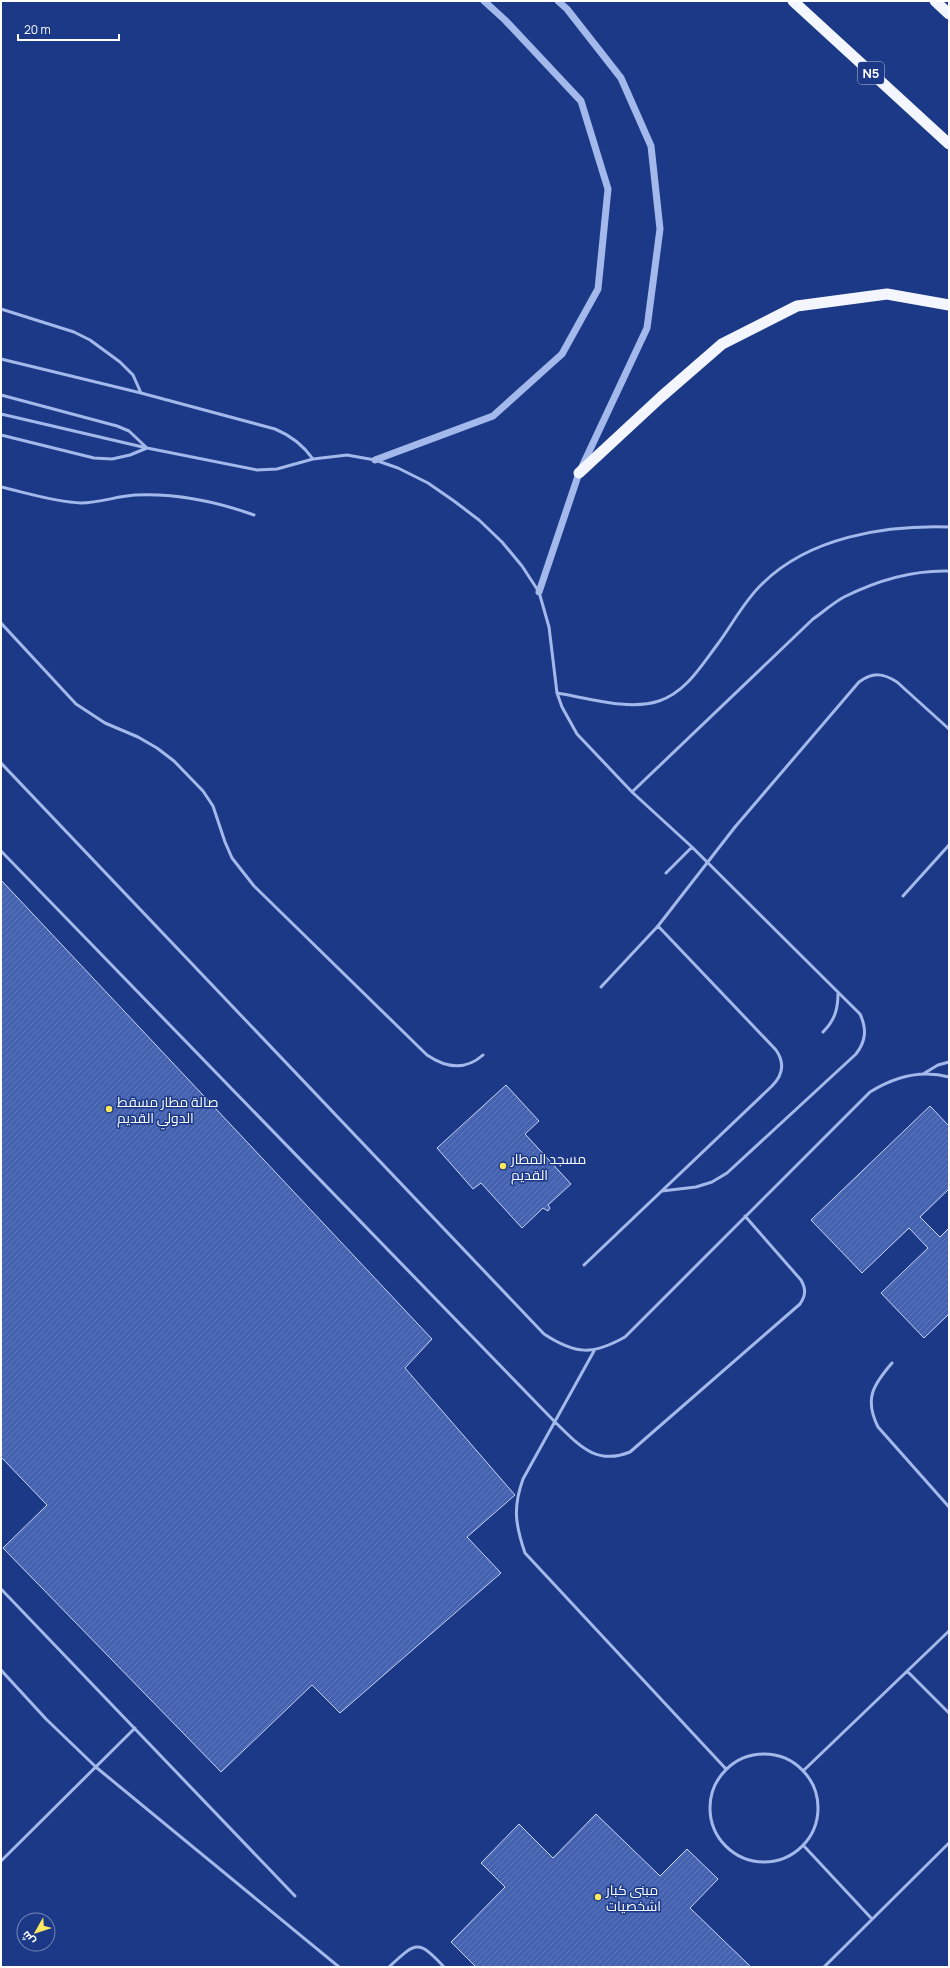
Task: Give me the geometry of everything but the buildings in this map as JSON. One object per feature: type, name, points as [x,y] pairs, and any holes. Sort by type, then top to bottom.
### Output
[{"type":"highway","name":"N5","points":[[793,1],[949,144]]},
{"type":"highway","points":[[935,1],[949,14]]},
{"type":"highway","points":[[579,473],[661,397],[722,344],[797,306],[887,294],[949,305]]},
{"type":"street","points":[[375,460],[493,416],[562,354],[598,289],[608,189],[581,101],[505,20],[484,1]]},
{"type":"street","points":[[539,592],[579,473],[647,328],[660,229],[651,146],[621,78],[567,9],[558,1]]},
{"type":"lane","points":[[1,309],[74,332],[90,340],[120,362],[133,375],[141,393]]},
{"type":"lane","points":[[1,360],[141,393],[275,429],[287,434],[297,441],[313,459]]},
{"type":"lane","points":[[1,395],[117,426],[129,431],[147,448]]},
{"type":"lane","points":[[1,414],[147,448],[257,470],[277,469],[313,459],[347,455],[375,460],[398,468],[428,483],[479,520],[502,542],[522,566],[539,592],[549,627],[557,693],[569,722],[577,734],[632,792],[692,847],[860,1014],[864,1022],[864,1040],[856,1054],[727,1173],[712,1182],[696,1187],[662,1191]]},
{"type":"lane","points":[[1,435],[94,458],[112,459],[147,448]]},
{"type":"lane","points":[[1,487],[65,501],[82,503],[134,495],[183,496],[207,500],[254,515]]},
{"type":"lane","points":[[557,693],[623,705],[640,705],[659,701],[676,693],[690,680],[734,622],[746,602],[779,568],[799,556],[823,546],[874,533],[913,528],[949,527]]},
{"type":"lane","points":[[632,792],[819,614],[843,598],[892,578],[918,573],[949,571]]},
{"type":"lane","points":[[1,623],[76,704],[105,723],[138,737],[157,748],[184,771],[203,790],[213,806],[232,858],[246,877],[427,1055],[437,1062],[448,1066],[459,1067],[469,1065],[483,1054]]},
{"type":"lane","points":[[601,987],[658,926],[735,827],[859,682],[868,676],[878,674],[893,679],[949,729]]},
{"type":"lane","points":[[1,763],[544,1334],[559,1344],[576,1349],[594,1351],[610,1346],[625,1338],[870,1092],[886,1082],[904,1076],[923,1074],[949,1077]]},
{"type":"lane","points":[[903,896],[949,845]]},
{"type":"lane","points":[[666,873],[692,847]]},
{"type":"lane","points":[[1,850],[555,1422],[586,1451],[608,1457],[620,1456],[630,1452],[800,1304],[804,1298],[805,1292],[801,1280],[745,1216]]},
{"type":"lane","points":[[584,1265],[778,1080],[782,1063],[776,1050],[658,926]]},
{"type":"lane","points":[[823,1032],[834,1019],[838,1006],[838,993]]},
{"type":"lane","points":[[923,1074],[938,1065],[949,1062]]},
{"type":"lane","points":[[594,1351],[523,1479],[517,1496],[515,1514],[518,1534],[525,1553],[726,1769]]},
{"type":"lane","points":[[892,1363],[877,1381],[873,1389],[871,1405],[875,1420],[878,1427],[949,1507]]},
{"type":"lane","points":[[1,1589],[295,1896]]},
{"type":"lane","points":[[803,1771],[949,1631]]},
{"type":"lane","points":[[1,1670],[70,1743],[97,1768],[339,1967]]},
{"type":"lane","points":[[907,1671],[949,1713]]},
{"type":"lane","points":[[1,1862],[97,1768],[135,1728]]},
{"type":"lane","points":[[756,1754],[774,1755],[790,1760],[803,1771],[813,1784],[817,1800],[817,1816],[813,1832],[803,1845],[790,1855],[774,1861],[756,1861],[740,1856],[726,1846],[716,1832],[710,1816],[711,1799],[716,1783],[726,1769],[740,1759],[756,1754]]},
{"type":"lane","points":[[824,1967],[949,1843]]},
{"type":"lane","points":[[803,1845],[872,1919]]},
{"type":"lane","points":[[389,1967],[406,1952],[415,1947],[426,1949],[444,1967]]},
{"type":"place","name":"صالة مطار مسقط الدولي القديم","points":[[109,1109]]},
{"type":"place","name":"مسجد المطار القديم","points":[[503,1166]]},
{"type":"place","name":"مبنى كبار اشخصيات","points":[[598,1897]]}]
